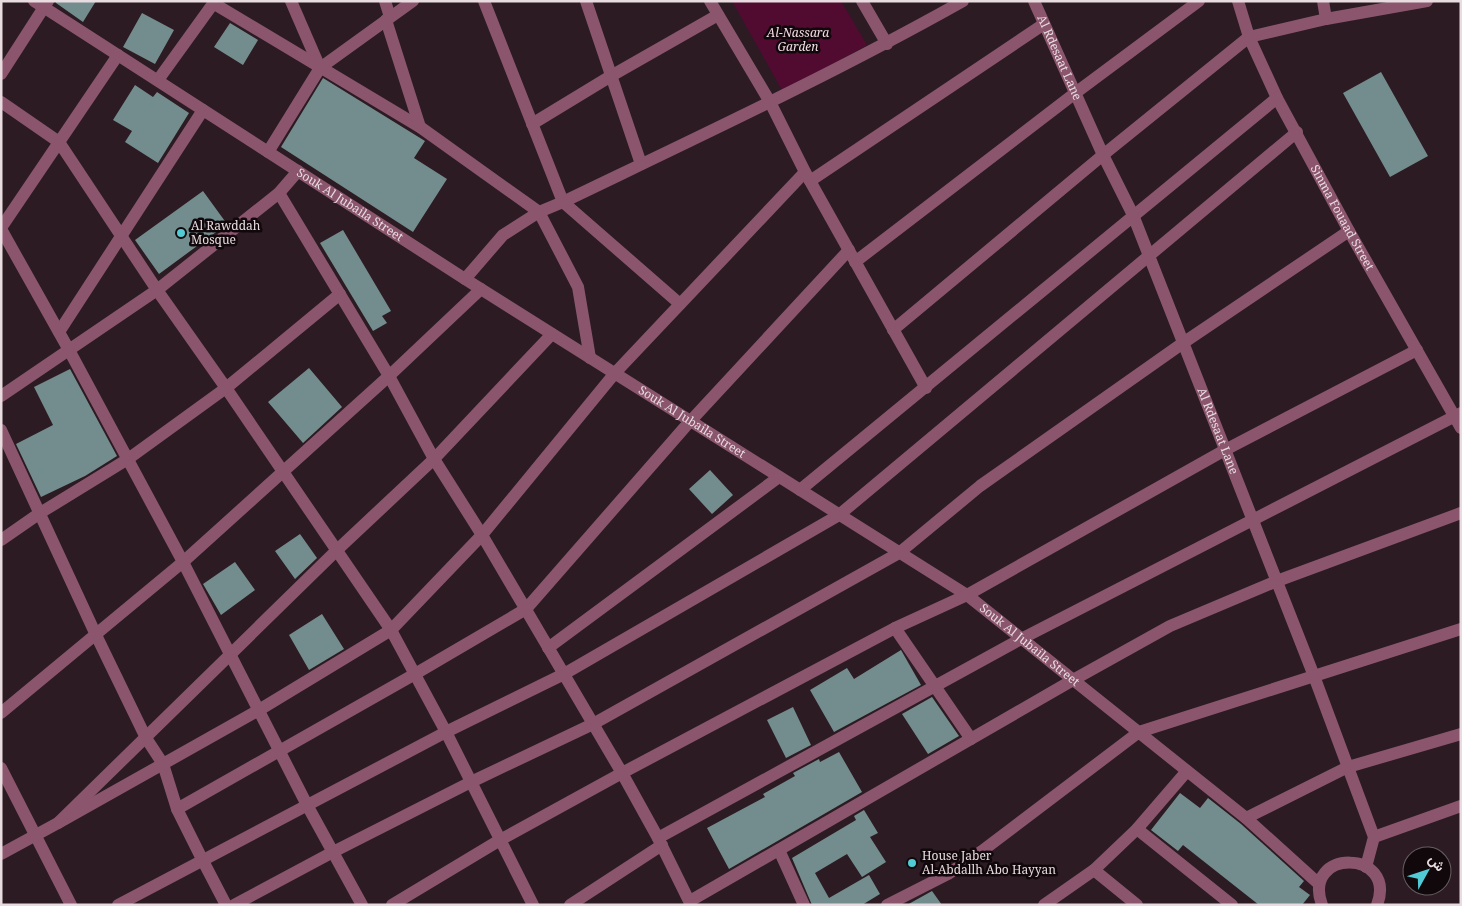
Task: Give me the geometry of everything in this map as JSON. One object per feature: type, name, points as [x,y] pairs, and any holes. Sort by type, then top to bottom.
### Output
[{"type":"street","points":[[291,1],[320,68]]},
{"type":"street","points":[[385,1],[388,18],[420,127]]},
{"type":"street","points":[[268,152],[320,68],[413,1]]},
{"type":"street","points":[[484,1],[563,202],[680,304]]},
{"type":"street","points":[[586,1],[641,164]]},
{"type":"street","points":[[710,1],[770,102],[808,177],[926,388]]},
{"type":"street","points":[[862,1],[886,44]]},
{"type":"street","points":[[465,279],[503,235],[538,212],[563,202],[770,102],[886,44],[963,1]]},
{"type":"street","name":"Al Rdesaat Lane","points":[[1034,1],[1102,155],[1133,215],[1314,676],[1374,837]]},
{"type":"street","points":[[855,262],[1199,1]]},
{"type":"street","name":"Sinma Fouaad Street","points":[[1238,1],[1249,36],[1278,98],[1349,231],[1417,350],[1457,415],[1461,428]]},
{"type":"street","points":[[1323,1],[1326,19]]},
{"type":"street","points":[[893,330],[1102,155],[1249,36],[1326,19],[1427,1]]},
{"type":"street","points":[[158,80],[214,2],[420,127],[538,212],[578,287],[590,358]]},
{"type":"street","points":[[1,74],[42,3]]},
{"type":"street","name":"Souk Al Jubaila Street","points":[[42,3],[118,56],[465,279],[967,595],[1246,818],[1320,884]]},
{"type":"street","points":[[532,124],[718,15]]},
{"type":"street","points":[[1,854],[259,710],[391,630],[482,535],[615,373],[680,304],[808,177],[1044,24]]},
{"type":"street","points":[[118,56],[1,229],[184,562],[230,656],[362,905]]},
{"type":"street","points":[[800,490],[1278,98]]},
{"type":"street","points":[[1,102],[59,142],[121,238],[391,630],[446,732],[533,905]]},
{"type":"street","points":[[59,332],[204,110]]},
{"type":"street","points":[[118,905],[446,732],[564,674],[839,515],[1297,132]]},
{"type":"street","points":[[1,396],[157,290],[279,193],[298,172]]},
{"type":"street","points":[[279,193],[389,376],[434,459],[482,535],[622,773],[660,842],[690,903],[970,739],[1170,626],[1277,581],[1461,513]]},
{"type":"street","points":[[234,905],[471,782],[593,724],[899,552],[980,486],[1183,343],[1349,231]]},
{"type":"street","points":[[177,809],[526,609],[690,421],[849,250]]},
{"type":"street","points":[[1,713],[184,562],[282,471],[389,376],[481,289]]},
{"type":"street","points":[[1,540],[40,513],[128,459],[226,388],[340,294]]},
{"type":"street","points":[[58,823],[336,551],[434,459],[552,334]]},
{"type":"street","points":[[392,905],[500,840],[622,773],[894,628],[967,595],[1225,450],[1417,350]]},
{"type":"street","points":[[570,905],[660,842],[934,686],[1021,639],[1457,415]]},
{"type":"street","points":[[1,430],[96,635],[146,738],[163,764],[177,809],[226,905]]},
{"type":"street","points":[[548,648],[780,477]]},
{"type":"street","points":[[894,628],[970,739]]},
{"type":"street","points":[[887,905],[948,874],[982,851],[1139,732],[1461,629]]},
{"type":"street","points":[[1246,818],[1348,767],[1461,734]]},
{"type":"street","points":[[1,768],[37,835],[71,905]]},
{"type":"street","points":[[1044,905],[1094,870],[1137,829],[1187,771]]},
{"type":"street","points":[[1366,867],[1374,837],[1461,806]]},
{"type":"street","points":[[1137,829],[1232,905]]},
{"type":"street","points":[[779,850],[804,905]]},
{"type":"street","points":[[1322,905],[1320,884],[1327,871],[1341,863],[1351,862],[1366,867],[1374,874],[1379,887],[1380,897],[1377,905]]},
{"type":"street","points":[[1094,870],[1137,905]]},
{"type":"green space","name":"Al-Nassara Garden","points":[[732,1],[841,1],[867,45],[783,92]]},
{"type":"building","points":[[56,1],[96,1],[83,22],[56,3]]},
{"type":"building","points":[[142,13],[174,30],[155,64],[123,47]]},
{"type":"building","points":[[230,23],[258,40],[243,65],[214,47]]},
{"type":"building","points":[[1381,72],[1428,156],[1390,177],[1343,93]]},
{"type":"building","points":[[323,78],[425,141],[414,158],[447,179],[413,232],[281,147]]},
{"type":"building","points":[[135,85],[153,97],[157,92],[189,113],[158,163],[125,142],[132,131],[113,120]]},
{"type":"building","name":"Al Rawddah Mosque","points":[[203,191],[227,224],[159,274],[135,240]]},
{"type":"building","points":[[343,230],[391,311],[382,316],[387,323],[373,331],[320,243]]},
{"type":"building","points":[[309,368],[342,407],[303,443],[268,402]]},
{"type":"building","points":[[70,369],[117,456],[85,476],[41,497],[16,444],[53,425],[34,387]]},
{"type":"building","points":[[710,470],[733,495],[712,514],[689,489]]},
{"type":"building","points":[[300,534],[317,558],[295,579],[275,551]]},
{"type":"building","points":[[235,562],[255,590],[221,615],[203,584]]},
{"type":"building","points":[[322,614],[344,649],[309,670],[289,635]]},
{"type":"building","points":[[901,650],[921,685],[834,732],[810,690],[847,668],[854,679]]},
{"type":"building","points":[[932,697],[959,736],[928,754],[902,714]]},
{"type":"building","points":[[793,707],[811,745],[786,758],[767,720]]},
{"type":"building","points":[[839,752],[862,792],[729,869],[707,828],[765,797],[763,794],[795,776],[793,773],[819,759],[820,762]]},
{"type":"building","points":[[1180,793],[1200,808],[1208,798],[1241,824],[1304,881],[1299,887],[1310,895],[1302,905],[1259,905],[1183,845],[1178,851],[1151,830]]},
{"type":"building","points":[[864,810],[878,833],[870,837],[886,862],[862,877],[847,854],[815,873],[829,898],[869,875],[880,894],[862,905],[812,905],[792,858],[856,820],[854,816]]},
{"type":"building","points":[[932,891],[942,905],[907,905],[914,901]]},
{"type":"place","name":"Al Rawddah Mosque","points":[[181,233]]},
{"type":"place","name":"House Jaber Al-Abdallh Abo Hayyan","points":[[912,863]]}]
